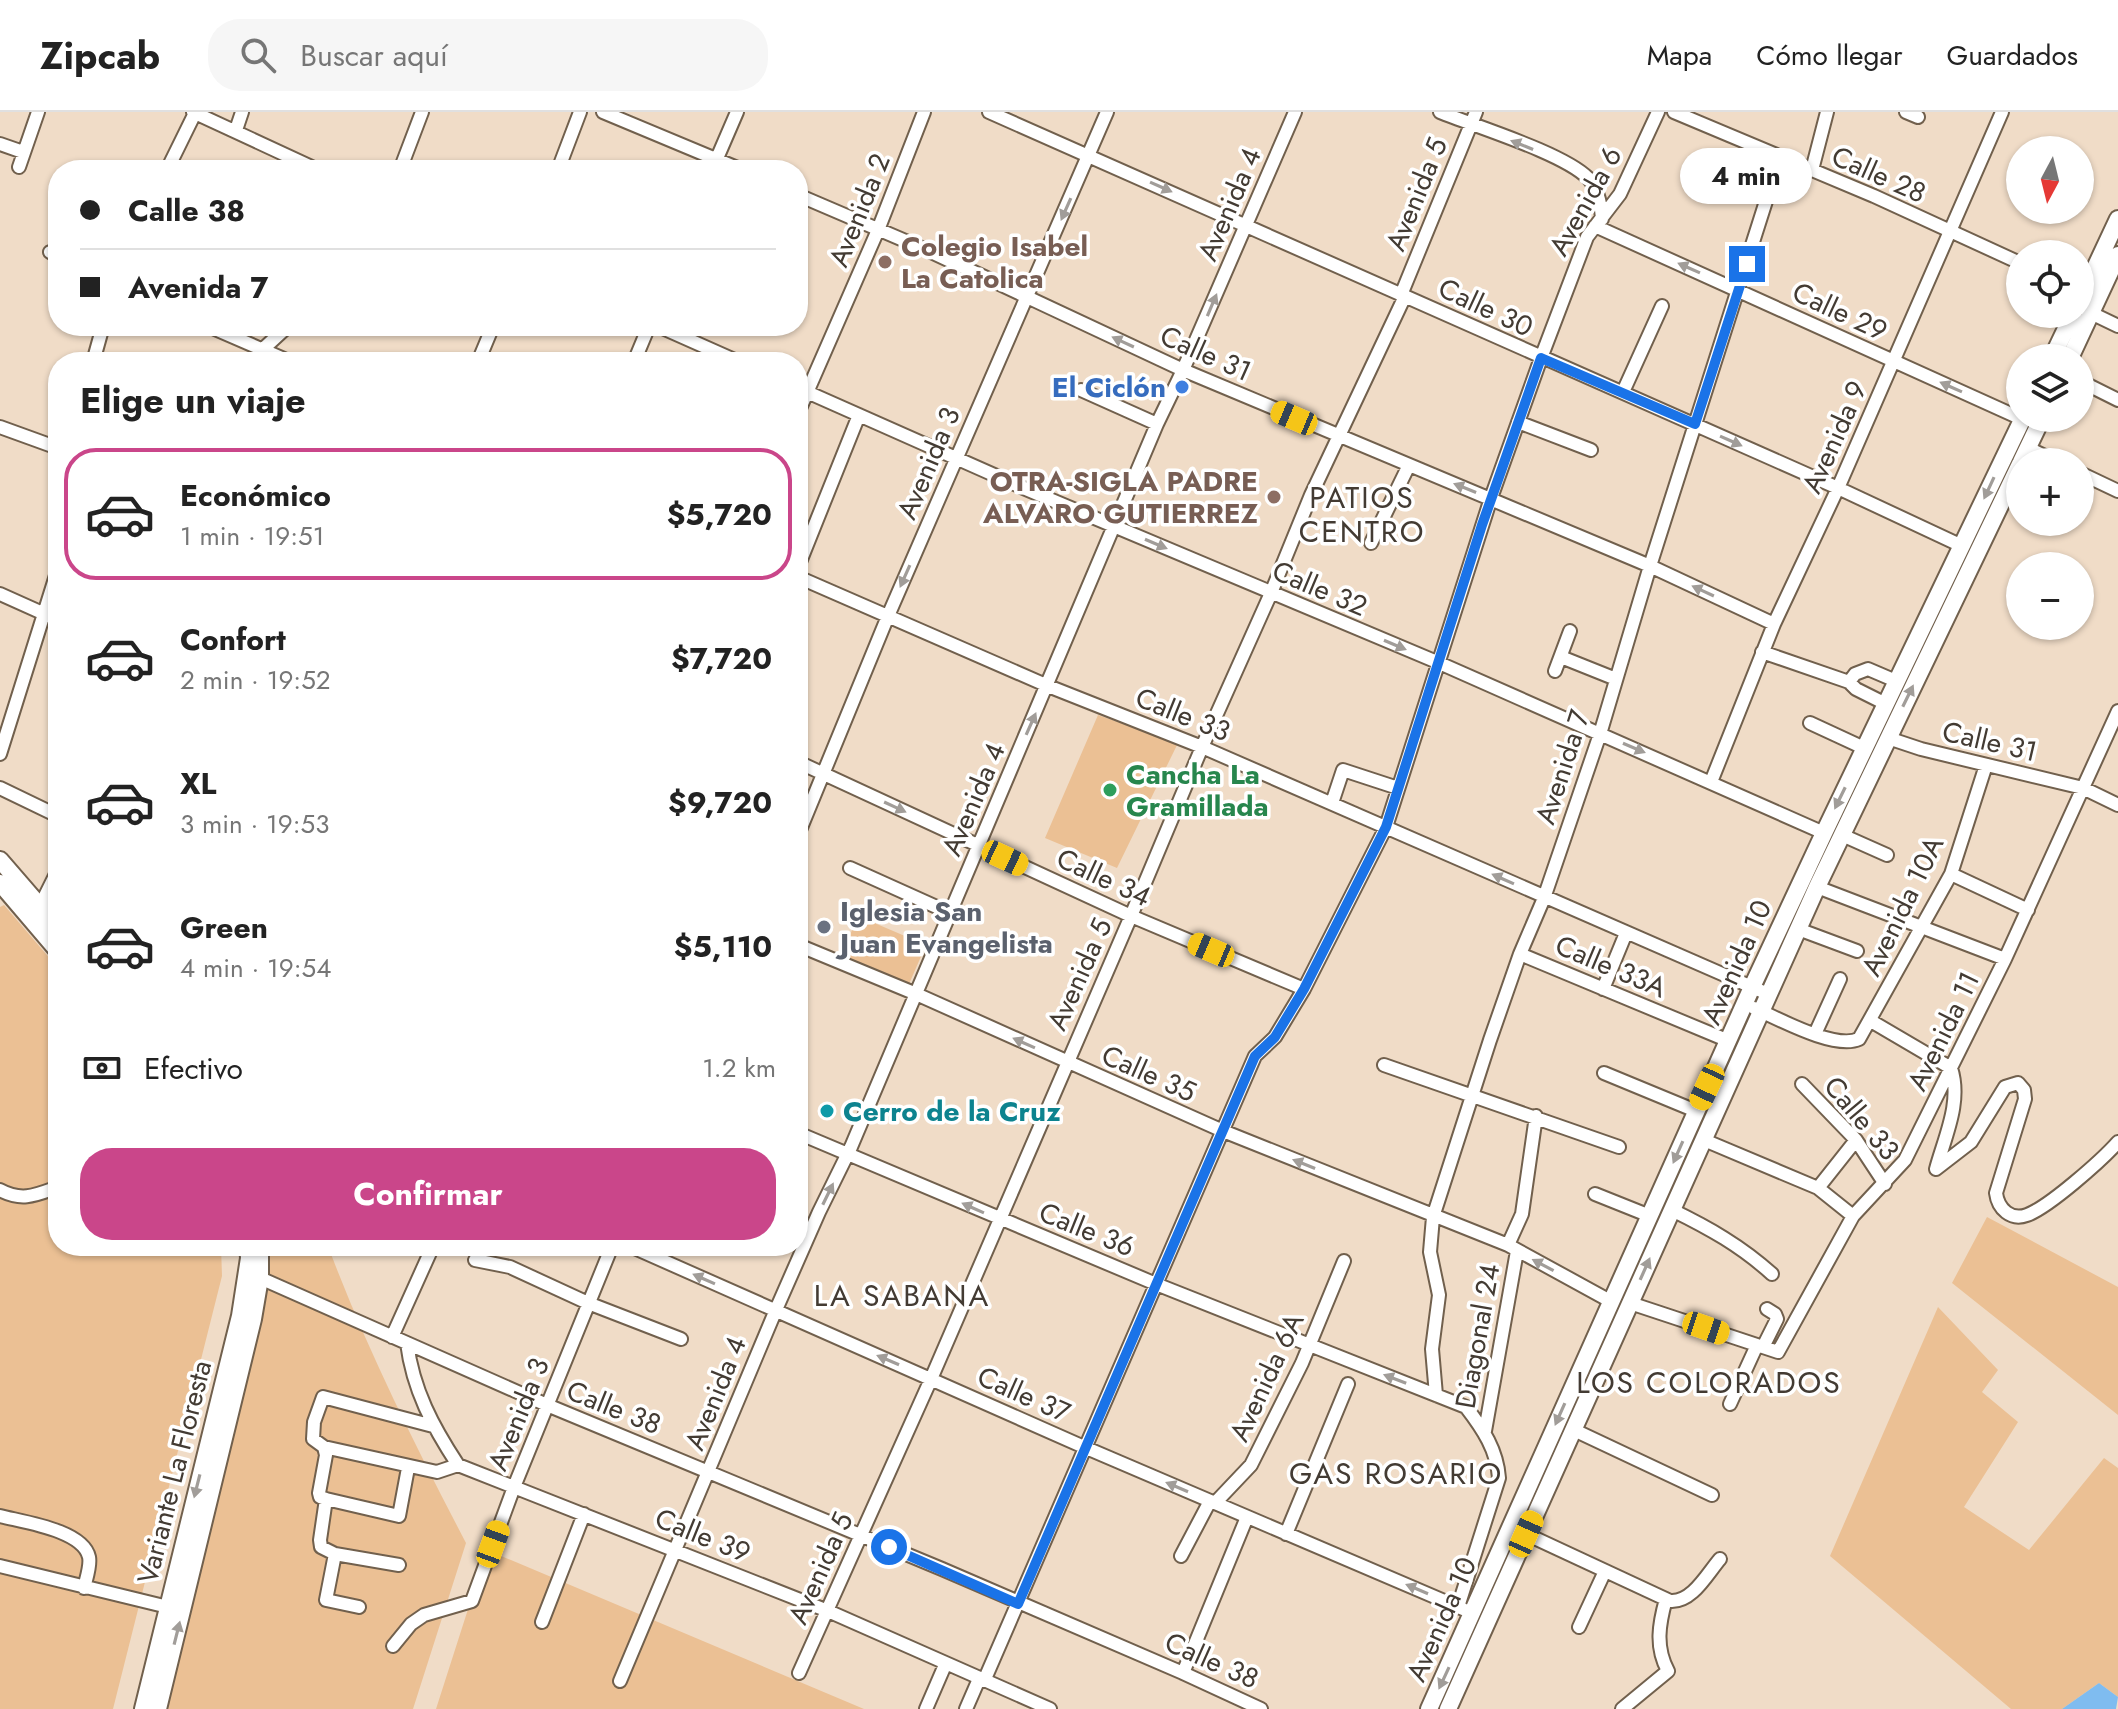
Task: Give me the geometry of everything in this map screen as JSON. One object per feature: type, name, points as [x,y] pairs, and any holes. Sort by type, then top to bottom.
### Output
[{"type":"main road","points":[[2094,275],[2118,219]]},
{"type":"main road","points":[[2094,285],[2118,255]]},
{"type":"main road","name":"Avenida 10","points":[[1448,1709],[1473,1614],[1526,1534],[1574,1430],[1704,1140],[1753,1008],[1824,833],[2015,432]]},
{"type":"main road","name":"Avenida 10","points":[[1760,991],[1798,929],[2006,493]]},
{"type":"main road","points":[[0,860],[48,915]]},
{"type":"main road","points":[[0,883],[48,939]]},
{"type":"main road","name":"Avenida 10","points":[[1429,1709],[1696,1111],[1729,1041],[1753,1008]]},
{"type":"main road","name":"Variante La Floresta","points":[[158,1709],[246,1317],[248,1256]]},
{"type":"main road","name":"Variante La Floresta","points":[[143,1709],[246,1317],[260,1278],[260,1256]]},
{"type":"street","points":[[172,160],[194,112],[298,160]]},
{"type":"street","points":[[236,130],[242,112]]},
{"type":"street","points":[[562,160],[580,112]]},
{"type":"street","points":[[603,112],[705,160]]},
{"type":"street","points":[[716,160],[737,112]]},
{"type":"street","name":"Avenida 2","points":[[808,379],[878,230],[924,112]]},
{"type":"street","name":"Calle 30","points":[[989,112],[1695,424],[1962,546]]},
{"type":"street","name":"Avenida 3","points":[[808,812],[888,616],[1107,112]]},
{"type":"street","name":"Avenida 4","points":[[808,1237],[848,1154],[1157,424],[1295,112]]},
{"type":"street","points":[[1440,112],[1473,118],[1572,164],[1590,181],[1597,195],[1598,222]]},
{"type":"street","name":"Avenida 6","points":[[966,1709],[1018,1604],[1255,1056],[1275,1037],[1304,989],[1386,827],[1491,498],[1587,237],[1620,194],[1658,112]]},
{"type":"street","name":"Calle 28","points":[[1674,112],[2006,257]]},
{"type":"street","points":[[1812,170],[1827,112]]},
{"type":"street","name":"Avenida 9","points":[[1711,782],[1774,624],[1838,488],[2002,112]]},
{"type":"street","points":[[19,167],[36,113]]},
{"type":"street","points":[[403,160],[419,113]]},
{"type":"street","name":"Avenida 5","points":[[799,1673],[931,1379],[1311,495],[1403,296],[1473,118]]},
{"type":"street","points":[[0,144],[23,152]]},
{"type":"street","name":"Avenida 7","points":[[1436,1395],[1432,1349],[1439,1295],[1430,1252],[1433,1217],[1520,954],[1544,898],[1600,734],[1780,157]]},
{"type":"street","name":"Calle 31","points":[[808,199],[1183,370],[1650,566],[1774,624]]},
{"type":"street","name":"Calle 29","points":[[1598,222],[1739,291],[2006,411]]},
{"type":"street","points":[[1623,392],[1662,306]]},
{"type":"street","points":[[2094,306],[2118,326]]},
{"type":"street","points":[[230,336],[267,352]]},
{"type":"street","points":[[262,350],[277,336]]},
{"type":"street","points":[[680,336],[716,352]]},
{"type":"street","points":[[2094,388],[2118,400]]},
{"type":"street","points":[[1081,390],[1157,424]]},
{"type":"street","name":"Calle 32","points":[[808,392],[1437,662],[1824,833]]},
{"type":"street","points":[[808,542],[859,415]]},
{"type":"street","points":[[1518,422],[1591,450]]},
{"type":"street","points":[[0,427],[48,444]]},
{"type":"street","points":[[1371,543],[1409,465]]},
{"type":"street","points":[[2094,480],[2118,491]]},
{"type":"street","name":"Calle 33","points":[[808,581],[1048,686],[1202,747],[1760,991]]},
{"type":"street","points":[[0,594],[48,615]]},
{"type":"street","points":[[0,754],[48,628]]},
{"type":"street","points":[[1555,671],[1570,631]]},
{"type":"street","points":[[1762,652],[1849,682],[1856,689],[1886,704]]},
{"type":"street","points":[[1561,657],[1616,679]]},
{"type":"street","points":[[1849,682],[1855,674],[1868,669],[1896,681]]},
{"type":"street","name":"Avenida 11","points":[[1760,1346],[1778,1352],[1853,1216],[1905,1160],[2005,959],[2118,711]]},
{"type":"street","points":[[1810,723],[1864,748]]},
{"type":"street","name":"Calle 31","points":[[1888,738],[1921,749],[2083,788],[2118,805]]},
{"type":"street","name":"Avenida 10A","points":[[1850,1043],[1859,1039],[1871,1021],[1951,874],[1986,765]]},
{"type":"street","name":"Calle 34","points":[[808,767],[1131,916],[1304,989]]},
{"type":"street","points":[[1332,803],[1343,770],[1398,788]]},
{"type":"street","points":[[0,788],[48,811]]},
{"type":"street","points":[[1842,835],[1887,855]]},
{"type":"street","points":[[850,868],[950,913]]},
{"type":"street","points":[[1951,874],[2028,910]]},
{"type":"street","points":[[1817,887],[2005,959]]},
{"type":"street","points":[[40,906],[48,890]]},
{"type":"street","points":[[1798,929],[1857,951]]},
{"type":"street","points":[[1603,989],[1626,933]]},
{"type":"street","name":"Calle 35","points":[[808,949],[1223,1131],[1512,1248],[1612,1302]]},
{"type":"street","name":"Calle 33A","points":[[1520,954],[1729,1041]]},
{"type":"street","points":[[1815,1034],[1840,979]]},
{"type":"street","name":"Calle 33","points":[[1753,1008],[1832,1042],[1850,1043]]},
{"type":"street","points":[[1871,1021],[1951,1068],[1956,1084],[1955,1103],[1936,1169],[1971,1142],[2005,1087],[2018,1083],[2024,1090],[2023,1110],[1996,1193],[1999,1206],[2005,1212],[2026,1215],[2039,1208],[2095,1166],[2118,1142]]},
{"type":"street","points":[[1384,1065],[1619,1147]]},
{"type":"street","points":[[1604,1073],[1696,1111]]},
{"type":"street","name":"Calle 33","points":[[1802,1084],[1856,1140],[1885,1184]]},
{"type":"street","name":"Diagonal 24","points":[[1485,1431],[1512,1248],[1522,1214],[1536,1116]]},
{"type":"street","name":"Calle 36","points":[[808,1137],[1156,1284],[1466,1407],[1485,1431]]},
{"type":"street","points":[[1704,1140],[1818,1188],[1853,1216]]},
{"type":"street","points":[[1818,1188],[1856,1140]]},
{"type":"street","points":[[0,1190],[13,1197],[30,1198],[48,1191]]},
{"type":"street","points":[[1595,1194],[1650,1216]]},
{"type":"street","points":[[1672,1210],[1719,1233],[1748,1252],[1772,1274]]},
{"type":"street","points":[[395,1331],[429,1256]]},
{"type":"street","name":"Avenida 3","points":[[393,1646],[411,1624],[424,1615],[472,1601],[514,1487],[608,1256]]},
{"type":"street","name":"Calle 37","points":[[652,1256],[1084,1447],[1473,1614]]},
{"type":"street","name":"Avenida 4","points":[[620,1681],[800,1256]]},
{"type":"street","points":[[475,1260],[510,1267],[588,1303],[681,1339]]},
{"type":"street","name":"Avenida 6A","points":[[1181,1556],[1213,1502],[1251,1465],[1309,1345],[1344,1261]]},
{"type":"street","name":"Calle 38","points":[[260,1278],[395,1331],[407,1343],[547,1405],[862,1535],[1261,1709]]},
{"type":"street","points":[[1630,1303],[1760,1346]]},
{"type":"street","points":[[1730,1404],[1777,1319],[1767,1309]]},
{"type":"street","points":[[407,1343],[416,1387],[433,1426],[458,1465],[437,1472],[408,1468],[324,1447],[313,1439],[314,1422],[323,1397],[433,1426]]},
{"type":"street","points":[[1286,1534],[1348,1384]]},
{"type":"street","points":[[1574,1430],[1712,1495]]},
{"type":"street","points":[[1473,1614],[1499,1478],[1498,1466],[1485,1431]]},
{"type":"street","points":[[324,1447],[326,1455],[319,1493],[326,1499],[399,1516],[408,1468]]},
{"type":"street","name":"Calle 39","points":[[458,1465],[828,1611],[1050,1709]]},
{"type":"street","points":[[326,1499],[321,1547],[335,1554],[399,1565]]},
{"type":"street","points":[[542,1622],[584,1514]]},
{"type":"street","points":[[0,1516],[71,1535],[84,1546],[90,1558],[84,1588]]},
{"type":"street","points":[[1183,1673],[1247,1517]]},
{"type":"street","points":[[1526,1534],[1666,1599],[1678,1601],[1688,1597],[1720,1559]]},
{"type":"street","points":[[335,1554],[326,1600],[359,1607]]},
{"type":"street","points":[[0,1566],[168,1607]]},
{"type":"street","points":[[1579,1627],[1605,1571]]},
{"type":"street","points":[[1622,1709],[1668,1671],[1659,1649],[1661,1614],[1666,1599]]},
{"type":"street","points":[[926,1709],[945,1665]]},
{"type":"shaded area","name":"Cancha La Gramillada","points":[[1098,715],[1178,743],[1117,868],[1045,838]]},
{"type":"shaded area","points":[[4,905],[48,956],[48,1256],[221,1256],[222,1276],[113,1709],[0,1709],[0,907]]},
{"type":"shaded area","points":[[858,916],[926,945],[909,984],[841,956]]},
{"type":"shaded area","points":[[1987,1217],[2118,1287],[2118,1415],[1952,1283]]},
{"type":"shaded area","points":[[260,1256],[332,1256],[410,1434],[466,1543],[413,1709],[162,1709]]},
{"type":"shaded area","points":[[1938,1307],[1998,1370],[1982,1392],[2018,1422],[1964,1507],[2029,1550],[2104,1458],[2118,1468],[2118,1697],[2099,1683],[2062,1709],[2011,1709],[1830,1556]]},
{"type":"shaded area","points":[[487,1550],[864,1709],[436,1709]]},
{"type":"water","points":[[2099,1683],[2118,1697],[2116,1709],[2062,1709]]},
{"type":"place","name":"Colegio Isabel La Catolica","points":[[885,262]]},
{"type":"place","name":"El Ciclón","points":[[1182,387]]},
{"type":"place","name":"OTRA-SIGLA PADRE ALVARO GUTIERREZ","points":[[1274,497]]},
{"type":"place","name":"Cancha La Gramillada","points":[[1110,790]]},
{"type":"place","name":"Iglesia San Juan Evangelista","points":[[824,927]]},
{"type":"place","name":"Cerro de la Cruz","points":[[827,1111]]},
{"type":"district","name":"PATIOS CENTRO","points":[[1362,515]]},
{"type":"district","name":"LA SABANA","points":[[902,1296]]},
{"type":"district","name":"LOS COLORADOS","points":[[1709,1383]]},
{"type":"district","name":"GAS ROSARIO","points":[[1396,1474]]},
{"type":"route","points":[[889,1547],[1018,1604],[1255,1056],[1275,1037],[1304,989],[1386,827],[1482,525],[1541,358],[1695,424],[1747,264]]}]
